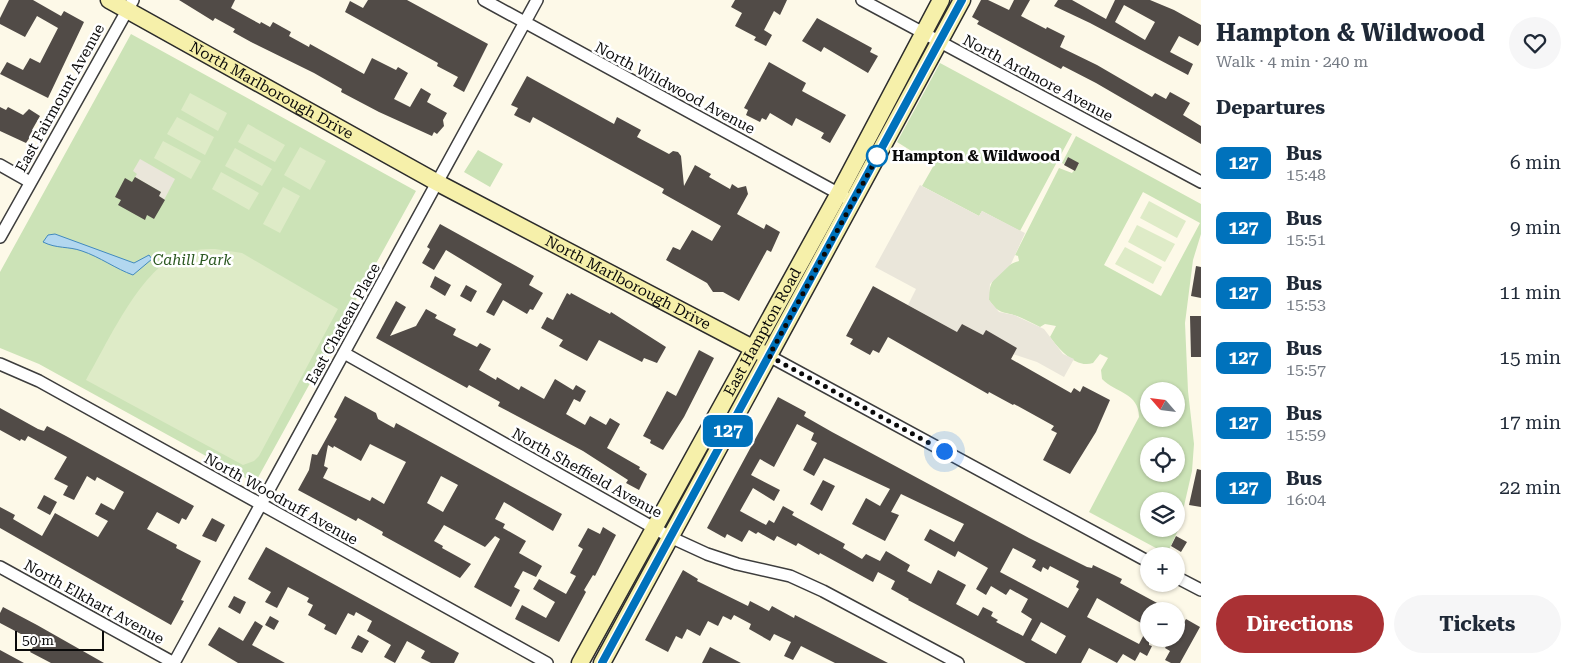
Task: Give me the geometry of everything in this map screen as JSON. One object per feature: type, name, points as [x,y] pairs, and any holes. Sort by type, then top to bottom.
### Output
[{"type":"main road","name":"North Marlborough Drive","points":[[109,0],[130,5],[438,183],[769,356]]},
{"type":"main road","name":"East Hampton Road","points":[[602,663],[769,356],[941,0]]},
{"type":"main road","name":"East Hampton Road","points":[[580,663],[753,348],[939,43],[962,0]]},
{"type":"street","name":"North Wildwood Avenue","points":[[484,0],[846,197]]},
{"type":"street","name":"East Chateau Place","points":[[174,663],[537,0]]},
{"type":"street","name":"North Ardmore Avenue","points":[[862,0],[1201,182]]},
{"type":"street","name":"East Fairmount Avenue","points":[[0,237],[130,5]]},
{"type":"street","points":[[0,165],[30,182]]},
{"type":"street","name":"North Sheffield Avenue","points":[[344,353],[670,537],[707,554],[736,564],[790,576],[815,587],[958,663]]},
{"type":"street","name":"North Marlborough Drive","points":[[769,356],[1140,557]]},
{"type":"street","name":"North Woodruff Avenue","points":[[0,364],[39,382],[548,663]]},
{"type":"street","name":"North Elkhart Avenue","points":[[0,567],[174,663]]},
{"type":"street","points":[[1185,582],[1201,590]]},
{"type":"green space","name":"Cahill Park","points":[[131,34],[416,191],[255,483],[39,364],[0,348],[0,272]]},
{"type":"green space","points":[[940,63],[1072,134],[1020,231],[982,211],[979,216],[922,186],[934,165],[897,142]]},
{"type":"green space","points":[[190,93],[227,113],[218,131],[181,110]]},
{"type":"green space","points":[[177,117],[214,137],[205,155],[167,134]]},
{"type":"green space","points":[[248,124],[285,145],[275,162],[238,142]]},
{"type":"green space","points":[[1076,136],[1201,204],[1201,234],[1193,260],[1185,323],[1188,391],[1194,444],[1192,471],[1185,502],[1185,492],[1140,492],[1140,537],[1175,537],[1170,547],[1154,547],[1089,512],[1139,417],[1138,409],[1131,398],[1102,379],[1101,370],[1108,358],[1100,354],[1093,363],[1087,364],[1074,361],[1050,337],[1056,326],[1045,324],[1040,327],[1020,317],[1001,312],[989,300],[990,287],[997,275],[1013,263],[1019,261],[1018,256],[1015,255],[1059,168],[1072,173],[1079,164],[1068,157],[1064,164],[1062,163]],"holes":[[[1143,192],[1200,223],[1161,296],[1104,265]]]},
{"type":"green space","points":[[163,141],[201,161],[191,179],[154,158]]},
{"type":"green space","points":[[300,147],[326,161],[310,190],[284,175]]},
{"type":"green space","points":[[235,148],[272,169],[262,186],[225,166]]},
{"type":"green space","points":[[478,150],[503,164],[490,187],[464,172]]},
{"type":"green space","points":[[221,172],[259,193],[249,210],[212,189]]},
{"type":"green space","points":[[283,187],[300,196],[280,233],[263,224]]},
{"type":"green space","points":[[1149,201],[1186,221],[1177,238],[1140,218]]},
{"type":"green space","points":[[1137,225],[1175,244],[1165,262],[1128,242]]},
{"type":"green space","points":[[1125,247],[1162,267],[1153,284],[1115,264]]},
{"type":"green space","points":[[215,249],[242,253],[338,309],[259,456],[254,461],[243,465],[86,380],[125,310],[150,277],[164,264],[178,255],[196,250]]},
{"type":"shaded area","points":[[140,159],[175,179],[164,200],[158,197],[161,192],[135,177],[137,174],[133,171]]},
{"type":"shaded area","points":[[920,185],[979,216],[982,211],[1025,233],[1011,264],[990,284],[989,300],[999,312],[1014,315],[1044,329],[1063,354],[1074,359],[1064,377],[1037,362],[1013,354],[1017,348],[986,331],[983,335],[962,324],[957,332],[908,305],[916,289],[875,267]]},
{"type":"water","points":[[55,234],[134,263],[149,255],[152,259],[133,275],[82,251],[53,246],[43,242],[48,235]]},
{"type":"building","points":[[9,0],[33,0],[61,16],[64,11],[84,22],[48,98],[0,74],[7,62],[23,70],[30,58],[40,63],[58,28],[37,16],[25,37],[0,24],[0,18]]},
{"type":"building","points":[[179,0],[235,0],[231,8],[260,24],[261,22],[270,27],[273,22],[291,32],[289,36],[309,47],[310,44],[364,74],[372,58],[396,70],[398,67],[408,73],[394,99],[410,107],[421,88],[431,94],[427,102],[447,113],[443,120],[444,126],[437,134],[434,132],[432,136],[379,112],[341,92],[342,89],[314,73],[251,42],[233,32],[235,29],[215,18],[213,21]]},
{"type":"building","points":[[368,0],[407,0],[488,44],[464,92],[453,86],[458,77],[437,66],[438,63],[345,12],[350,1],[363,8]]},
{"type":"building","points":[[735,0],[787,0],[780,15],[774,11],[764,30],[772,35],[766,46],[754,40],[756,37],[735,26],[742,13],[731,7]]},
{"type":"building","points":[[981,0],[988,0],[1009,10],[1014,0],[1030,0],[1021,16],[1065,36],[1060,47],[1097,65],[1152,97],[1155,93],[1166,99],[1170,92],[1190,103],[1183,115],[1201,126],[1201,144],[1096,83],[1063,66],[1061,69],[977,24],[979,21],[972,17]]},
{"type":"building","points":[[1058,0],[1072,0],[1106,19],[1115,0],[1150,0],[1174,10],[1201,25],[1201,41],[1198,46],[1179,36],[1170,52],[1193,64],[1188,75],[1054,6]],"holes":[[[1124,5],[1155,22],[1145,40],[1115,22]]]},
{"type":"building","points":[[817,18],[872,48],[870,52],[878,56],[868,73],[824,47],[821,52],[802,41]]},
{"type":"building","points":[[769,62],[806,83],[802,91],[846,115],[830,143],[821,138],[824,133],[796,118],[792,126],[770,113],[766,120],[762,118],[760,122],[746,115],[748,110],[744,108]]},
{"type":"building","points":[[527,76],[614,124],[617,117],[641,130],[637,137],[669,154],[673,151],[678,152],[681,156],[684,186],[695,165],[711,174],[709,177],[730,189],[732,184],[738,188],[746,186],[748,194],[737,214],[764,229],[766,224],[780,232],[771,252],[767,250],[739,301],[723,292],[713,292],[707,283],[666,260],[673,247],[680,250],[692,230],[712,241],[721,226],[662,193],[664,189],[533,117],[530,123],[514,115],[518,108],[511,105]]},
{"type":"building","points":[[0,107],[6,110],[8,107],[23,115],[29,109],[40,116],[32,130],[34,131],[26,143],[0,131]]},
{"type":"building","points":[[1068,157],[1079,163],[1075,171],[1064,165]]},
{"type":"building","points":[[135,177],[161,192],[159,196],[165,200],[154,219],[147,215],[145,220],[118,205],[121,200],[115,197],[125,178],[132,182]]},
{"type":"building","points":[[440,224],[534,276],[529,285],[543,293],[533,310],[530,309],[527,314],[503,300],[494,316],[486,312],[502,284],[446,250],[434,270],[422,263],[430,249],[427,247]]},
{"type":"building","points":[[1196,266],[1201,267],[1201,298],[1191,296]]},
{"type":"building","points":[[435,276],[451,285],[445,296],[430,287]]},
{"type":"building","points":[[466,285],[477,291],[471,302],[460,296]]},
{"type":"building","points":[[873,286],[957,332],[962,324],[983,335],[986,330],[1017,348],[1011,359],[1071,393],[1074,388],[1080,392],[1083,386],[1110,400],[1096,432],[1070,474],[1043,460],[1057,433],[1051,430],[1054,426],[1014,404],[989,392],[988,394],[888,337],[879,353],[873,350],[870,355],[850,344],[853,339],[846,336]]},
{"type":"building","points":[[567,293],[570,295],[571,293],[610,314],[611,312],[666,347],[657,363],[644,358],[642,362],[599,340],[587,361],[559,346],[563,340],[541,328],[547,317],[553,320]]},
{"type":"building","points":[[396,301],[406,307],[390,336],[416,326],[426,309],[437,315],[435,318],[456,329],[453,335],[477,347],[480,343],[491,349],[479,370],[496,380],[497,377],[519,390],[521,386],[544,399],[555,379],[573,390],[576,385],[586,391],[580,402],[574,399],[566,414],[585,425],[590,416],[606,425],[610,418],[620,424],[607,448],[640,467],[639,469],[647,474],[639,490],[626,483],[628,480],[583,451],[498,406],[500,402],[469,385],[467,388],[376,338]]},
{"type":"building","points":[[1190,316],[1201,316],[1201,357],[1191,357]]},
{"type":"building","points":[[699,350],[714,358],[684,417],[663,450],[650,443],[651,440],[643,436],[667,391],[676,396]]},
{"type":"building","points":[[345,396],[376,413],[378,419],[394,428],[396,423],[562,514],[553,531],[504,502],[495,519],[505,524],[503,528],[526,541],[519,553],[542,566],[536,577],[523,571],[514,587],[520,590],[511,607],[474,587],[500,539],[495,536],[485,547],[444,525],[434,541],[443,546],[442,548],[471,564],[460,578],[382,535],[383,532],[358,518],[356,521],[298,490],[309,470],[312,454],[317,455],[337,419],[334,417]],"holes":[[[370,444],[406,462],[384,504],[372,497],[370,501],[323,478],[328,468],[324,466],[328,445],[333,448],[334,446],[361,461]],[[441,476],[458,485],[443,512],[427,503]]]},
{"type":"building","points":[[778,397],[806,412],[804,416],[832,432],[1029,538],[1087,567],[1092,568],[1093,565],[1122,579],[1120,583],[1155,602],[1140,602],[1140,622],[1097,598],[1087,617],[1139,644],[1140,642],[1140,647],[1152,647],[1147,656],[1140,652],[1135,661],[1123,654],[1117,663],[1089,648],[1081,663],[1026,663],[908,600],[891,589],[895,581],[878,572],[873,582],[820,553],[819,555],[798,543],[796,546],[777,536],[774,541],[758,532],[756,534],[749,530],[742,542],[727,534],[725,538],[707,528]],"holes":[[[797,424],[814,433],[811,440],[817,443],[803,470],[814,476],[824,458],[890,489],[880,506],[866,498],[852,524],[885,541],[899,515],[891,512],[901,494],[964,524],[954,542],[930,529],[924,540],[955,557],[958,551],[988,568],[976,589],[986,595],[991,586],[1006,595],[1010,589],[1028,599],[1021,612],[1032,619],[1023,636],[996,622],[998,620],[991,616],[993,612],[983,607],[978,616],[956,604],[966,585],[938,570],[931,584],[907,571],[910,565],[886,551],[880,561],[866,554],[862,559],[843,548],[845,544],[792,515],[794,512],[783,506],[774,523],[769,520],[766,525],[740,511],[753,488],[774,501],[780,490],[751,475],[760,459],[774,467]],[[1013,548],[1036,560],[1032,567],[1041,572],[1043,567],[1048,570],[1050,566],[1079,581],[1076,587],[1079,589],[1068,608],[1000,572]],[[1041,622],[1066,636],[1056,654],[1031,640]]]},
{"type":"building","points":[[0,408],[38,429],[44,431],[47,426],[194,506],[186,520],[182,518],[179,524],[157,512],[147,529],[177,545],[176,548],[201,561],[181,600],[184,601],[171,625],[0,528],[0,507],[15,515],[13,519],[42,536],[55,513],[98,537],[108,521],[95,514],[101,503],[114,510],[124,492],[97,477],[95,481],[87,476],[74,500],[63,495],[68,486],[54,479],[67,457],[28,436],[25,441],[21,439],[20,441],[0,430]]},
{"type":"building","points":[[1197,469],[1201,470],[1201,507],[1189,505]]},
{"type":"building","points":[[823,480],[835,486],[822,511],[810,504]]},
{"type":"building","points":[[44,495],[57,502],[50,515],[37,508]]},
{"type":"building","points":[[212,518],[225,525],[216,542],[202,536]]},
{"type":"building","points":[[603,527],[616,535],[595,576],[593,575],[584,590],[586,592],[559,642],[515,619],[522,605],[546,618],[555,602],[533,589],[539,579],[566,594],[576,576],[570,573],[583,549],[578,546],[588,528],[600,534]]},
{"type":"building","points":[[1176,537],[1187,542],[1184,547],[1171,546]]},
{"type":"building","points":[[266,547],[459,653],[454,663],[431,663],[421,658],[425,651],[407,641],[395,663],[384,657],[391,645],[367,631],[372,621],[356,612],[354,616],[348,613],[336,635],[324,629],[326,625],[308,615],[313,605],[307,602],[309,598],[288,587],[277,608],[265,602],[271,592],[248,579]]},
{"type":"building","points":[[683,570],[698,579],[697,581],[748,606],[750,601],[769,611],[772,606],[794,618],[795,615],[888,663],[835,663],[801,646],[793,660],[784,656],[791,642],[774,634],[770,641],[749,629],[751,624],[734,615],[731,620],[723,616],[718,626],[708,621],[700,636],[687,629],[682,639],[676,636],[668,652],[645,640]]},
{"type":"building","points":[[234,596],[246,602],[240,614],[228,607]]},
{"type":"building","points":[[3,607],[104,663],[51,663],[30,652],[36,642],[0,623],[0,613]]},
{"type":"building","points":[[270,616],[279,621],[274,630],[265,625]]},
{"type":"building","points":[[1186,619],[1200,627],[1180,663],[1171,663],[1165,660],[1170,651],[1165,648],[1185,647]]},
{"type":"building","points":[[255,621],[263,626],[252,645],[285,663],[238,663],[208,645],[219,627],[243,641]]},
{"type":"building","points":[[358,635],[369,641],[362,653],[351,648]]},
{"type":"building","points":[[710,647],[741,663],[702,663]]},
{"type":"building","points":[[0,650],[24,663],[0,663]]},
{"type":"bus line","name":"127","points":[[602,663],[962,0]]},
{"type":"place","name":"Hampton & Wildwood","points":[[877,156]]},
{"type":"route","points":[[877,156],[879,154],[769,356],[944,451]]}]
